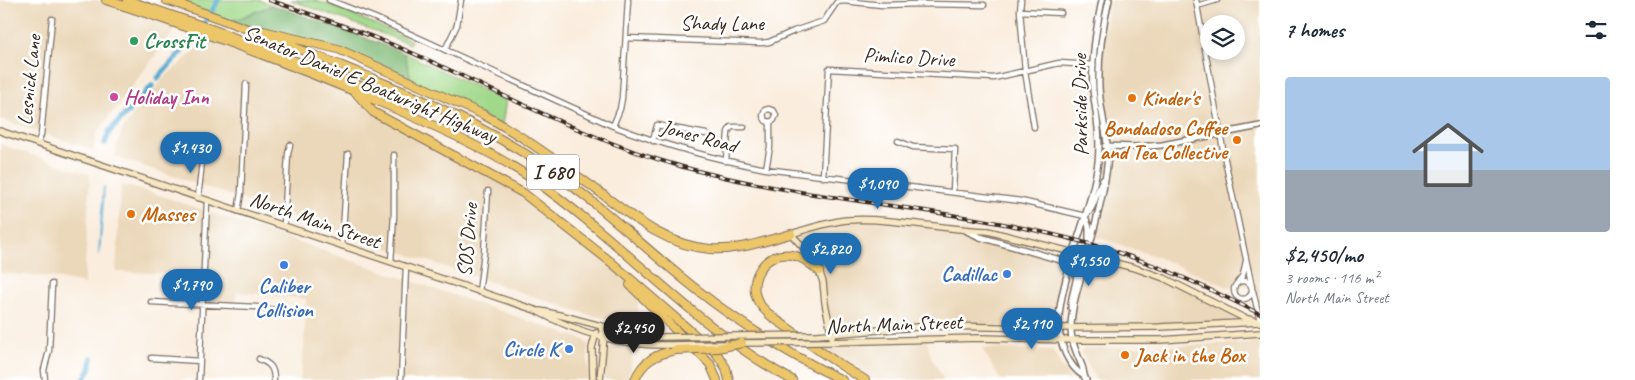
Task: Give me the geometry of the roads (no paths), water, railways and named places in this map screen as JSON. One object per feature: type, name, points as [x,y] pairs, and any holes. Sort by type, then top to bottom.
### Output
[{"type":"highway","name":"Senator Daniel E Boatwright Highway","points":[[106,0],[212,32],[468,141],[532,179],[587,221],[722,335],[756,359],[792,380]]},
{"type":"highway","name":"I 680","points":[[127,0],[182,22]]},
{"type":"highway","name":"Senator Daniel E Boatwright Highway","points":[[168,0],[312,54],[398,90],[462,119],[503,141],[538,162],[576,189],[687,282],[724,310],[778,345],[842,380]]},
{"type":"highway","points":[[226,21],[338,49],[482,114],[502,125],[644,224],[673,240],[710,249],[740,248],[791,234]]},
{"type":"highway","name":"I 680","points":[[212,32],[371,90],[382,103]]},
{"type":"highway","points":[[354,91],[373,112],[522,193],[610,262],[718,354],[726,368],[729,380]]},
{"type":"highway","points":[[819,270],[792,255],[774,257],[760,269],[755,280],[755,292],[759,303],[768,314],[831,361],[865,380]]},
{"type":"highway","points":[[610,262],[624,279],[710,364],[717,380]]},
{"type":"highway","points":[[635,380],[639,371],[649,360],[659,354],[675,350],[718,348],[742,343]]},
{"type":"main road","name":"North Main Street","points":[[0,131],[535,310],[560,314],[632,334],[660,337],[817,335],[930,326],[1070,328],[1198,326],[1260,322]]},
{"type":"main road","points":[[830,342],[832,334],[825,303],[823,282],[819,270],[803,246],[791,234],[847,220],[872,220],[938,226],[966,231],[988,231],[1134,268],[1164,278],[1244,318],[1260,322]]},
{"type":"main road","name":"North Main Street","points":[[535,310],[558,323],[595,334],[638,344],[668,345],[980,338],[1161,340],[1260,334]]},
{"type":"main road","points":[[593,380],[592,348],[595,334],[601,326]]},
{"type":"main road","points":[[600,380],[604,336],[601,326]]},
{"type":"street","name":"Jones Road","points":[[329,0],[375,18],[613,126],[653,141],[726,161],[766,169],[1020,201],[1085,216]]},
{"type":"street","points":[[445,50],[457,25],[462,0]]},
{"type":"street","points":[[613,126],[622,98],[628,0]]},
{"type":"street","points":[[1021,0],[1020,11],[1025,71],[1034,127]]},
{"type":"street","name":"Parkside Drive","points":[[1085,378],[1077,372],[1066,355],[1060,340],[1059,328],[1062,295],[1096,177],[1100,146],[1092,65],[1096,29],[1102,0]]},
{"type":"street","name":"Parkside Drive","points":[[1085,378],[1084,368],[1076,352],[1070,328],[1072,312],[1090,248],[1105,178],[1107,146],[1100,97],[1099,65],[1102,30],[1109,0]]},
{"type":"street","points":[[1196,0],[1246,261],[1249,266],[1260,322]]},
{"type":"street","points":[[1197,6],[1217,0]]},
{"type":"street","name":"Shady Lane","points":[[626,38],[769,42],[824,21],[836,1],[882,5],[920,2],[984,5]]},
{"type":"street","points":[[1020,11],[1061,13]]},
{"type":"street","name":"Lesnick Lane","points":[[37,144],[41,135],[52,19]]},
{"type":"street","name":"Pimlico Drive","points":[[823,177],[829,69],[994,78],[1059,63],[1092,65]]},
{"type":"street","points":[[238,211],[241,193],[246,84]]},
{"type":"street","points":[[766,169],[770,147],[770,122]]},
{"type":"street","points":[[653,141],[657,125],[706,134]]},
{"type":"street","points":[[1100,146],[1136,147],[1162,145],[1260,126]]},
{"type":"street","points":[[726,161],[728,132],[731,127],[744,127]]},
{"type":"street","points":[[898,141],[914,147],[955,148],[953,192]]},
{"type":"street","points":[[284,226],[290,145]]},
{"type":"street","points":[[198,198],[202,151]]},
{"type":"street","points":[[342,246],[348,154]]},
{"type":"street","points":[[391,262],[394,214],[394,155]]},
{"type":"street","points":[[1090,248],[1089,227],[1085,216],[1091,210],[1098,188],[1105,178]]},
{"type":"street","name":"SOS Drive","points":[[479,292],[484,253],[488,191]]},
{"type":"street","points":[[199,380],[207,200]]},
{"type":"street","points":[[966,231],[980,238],[1071,263],[1077,267],[1070,301],[1072,312]]},
{"type":"street","points":[[1246,261],[1243,275],[1236,284],[1234,292],[1239,298],[1247,298],[1251,294],[1252,288]]},
{"type":"street","points":[[401,380],[406,267]]},
{"type":"street","points":[[1236,284],[1244,281],[1252,288]]},
{"type":"street","points":[[45,380],[44,370],[49,351],[52,284]]},
{"type":"street","points":[[151,302],[256,307],[298,314]]},
{"type":"street","points":[[151,358],[200,360]]},
{"type":"street","points":[[259,359],[272,367],[274,380]]},
{"type":"waterway","points":[[158,78],[198,31],[218,0]]},
{"type":"waterway","points":[[105,143],[109,132],[152,86]]},
{"type":"waterway","points":[[99,254],[104,187]]},
{"type":"waterway","points":[[84,380],[90,369],[92,358]]},
{"type":"railway","points":[[269,0],[426,59],[553,118],[650,157],[731,179],[829,197],[977,219],[1075,240],[1123,254],[1169,272],[1260,314]]},
{"type":"place","name":"CrossFit","points":[[134,41]]},
{"type":"place","name":"Holiday Inn","points":[[114,97]]},
{"type":"place","name":"Kinder's","points":[[1132,98]]},
{"type":"place","name":"Bondadoso Coffee and Tea Collective","points":[[1237,140]]},
{"type":"place","name":"Masses","points":[[131,214]]},
{"type":"place","name":"Caliber Collision","points":[[284,265]]},
{"type":"place","name":"Cadillac","points":[[1007,274]]},
{"type":"place","name":"Circle K","points":[[569,349]]},
{"type":"place","name":"Jack in the Box","points":[[1125,355]]}]
